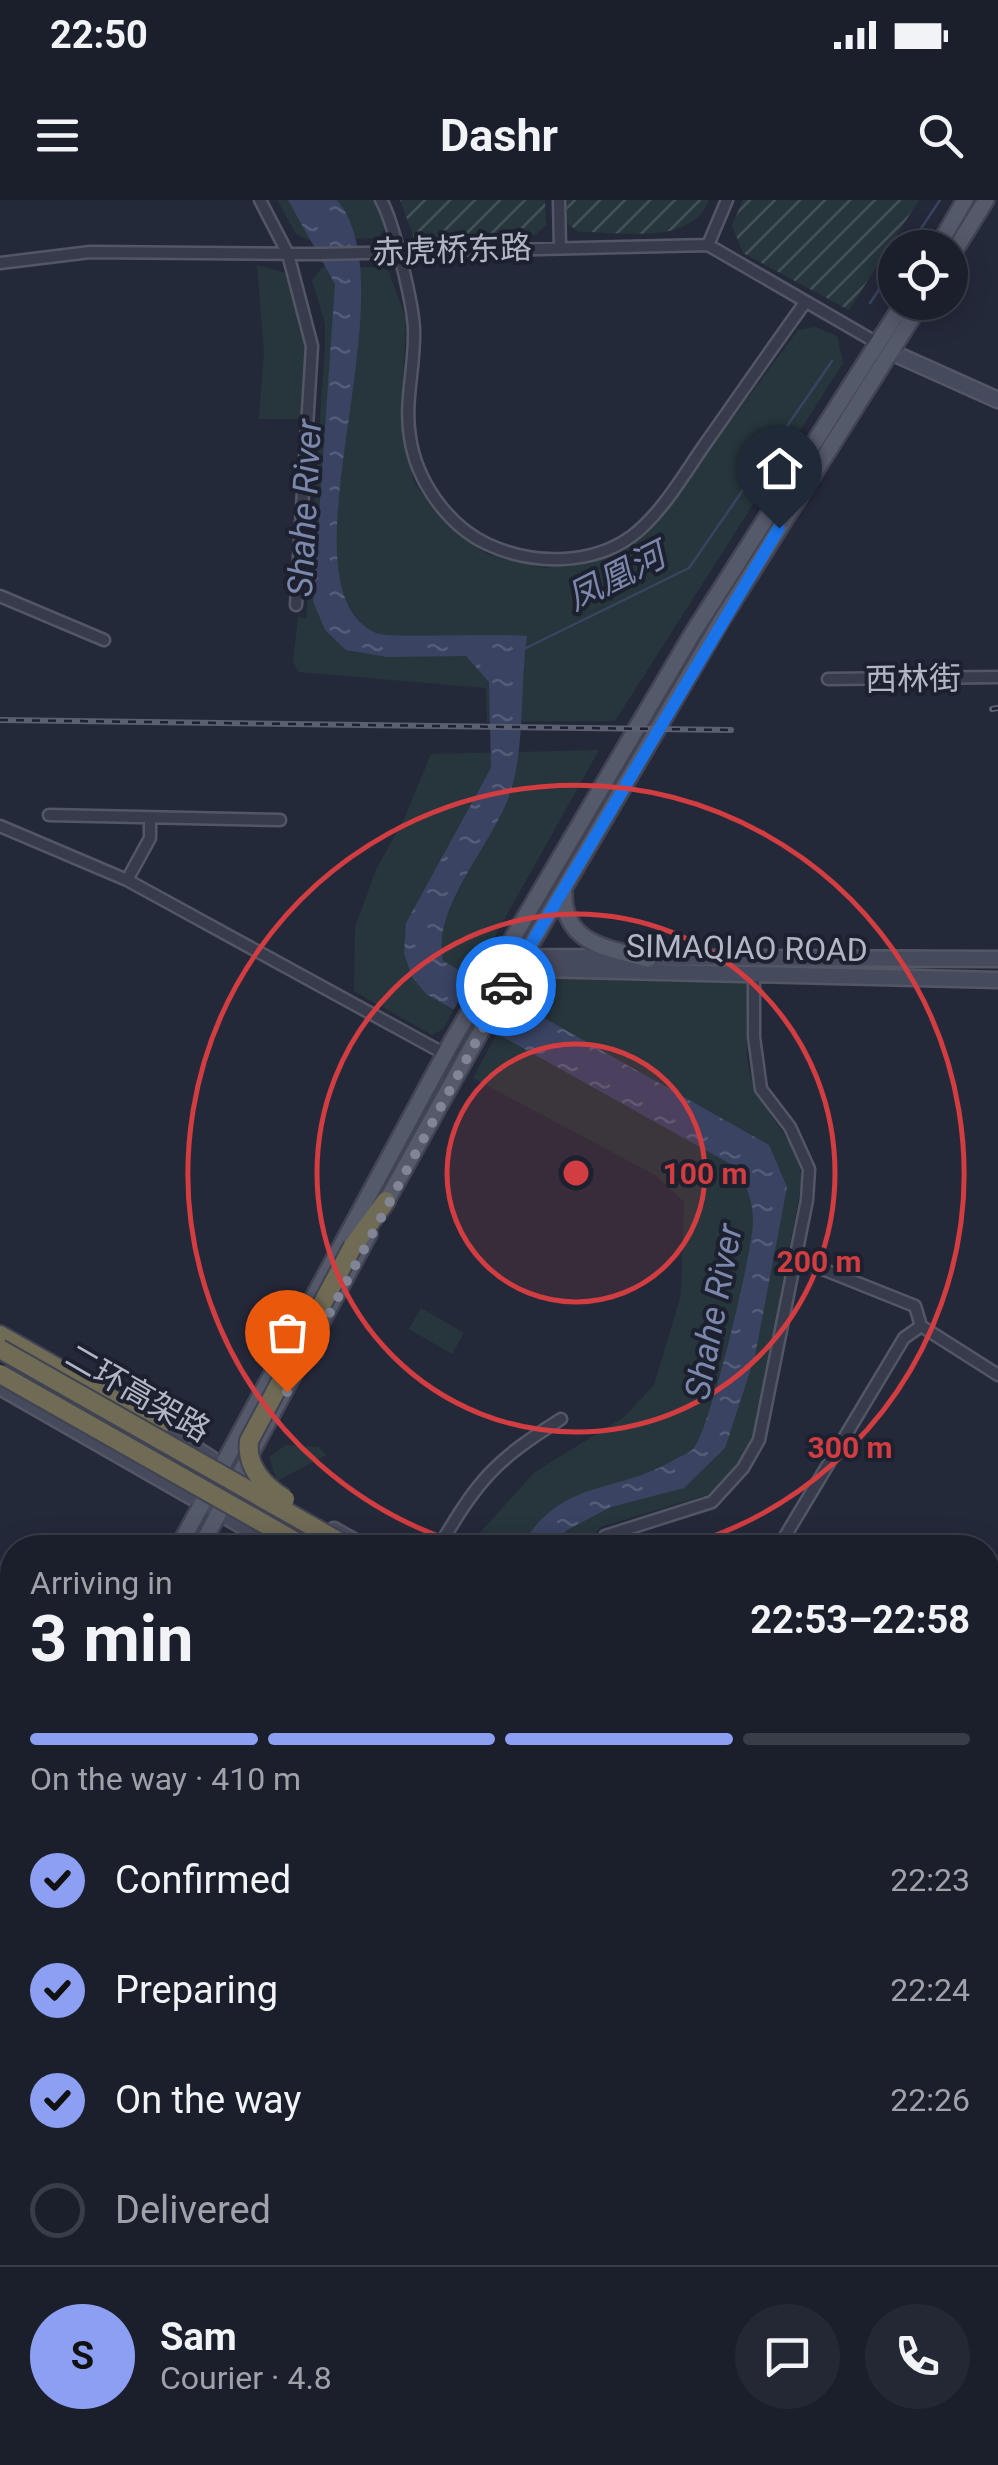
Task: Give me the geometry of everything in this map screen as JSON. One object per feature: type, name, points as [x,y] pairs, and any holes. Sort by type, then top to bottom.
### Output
[{"type":"highway","points":[[343,1535],[270,1490],[248,1451],[254,1428],[353,1246],[386,1202]]},
{"type":"highway","points":[[0,1331],[160,1426]]},
{"type":"highway","name":"二环高架路","points":[[0,1349],[327,1535]]},
{"type":"highway","name":"二环高架路","points":[[0,1374],[284,1535]]},
{"type":"main road","points":[[947,230],[965,200]]},
{"type":"main road","points":[[967,230],[986,200]]},
{"type":"main road","points":[[207,1535],[467,1056],[885,348],[897,320]]},
{"type":"main road","points":[[185,1535],[449,1048],[691,636],[908,320]]},
{"type":"main road","points":[[885,348],[998,400]]},
{"type":"main road","points":[[564,891],[573,931],[604,946],[648,958]]},
{"type":"main road","name":"SIMAQIAO ROAD","points":[[504,953],[516,971]]},
{"type":"main road","name":"SIMAQIAO ROAD","points":[[492,974],[648,958],[998,959]]},
{"type":"main road","name":"SIMAQIAO ROAD","points":[[516,971],[998,980]]},
{"type":"main road","points":[[0,1387],[256,1535]]},
{"type":"main road","points":[[160,1426],[341,1535]]},
{"type":"street","points":[[260,200],[288,254],[312,346],[296,605]]},
{"type":"street","points":[[381,200],[392,220],[395,252],[414,328],[409,436],[422,478],[438,502],[480,540],[509,554],[570,560],[632,536],[674,488],[804,304]]},
{"type":"street","points":[[559,200],[560,247]]},
{"type":"street","points":[[727,200],[708,245],[885,348]]},
{"type":"street","name":"赤虎桥东路","points":[[0,263],[90,252],[321,254],[708,245]]},
{"type":"street","points":[[0,596],[104,640]]},
{"type":"street","name":"西林街","points":[[828,679],[998,677]]},
{"type":"street","points":[[49,816],[280,820]]},
{"type":"street","points":[[127,880],[150,838],[150,818]]},
{"type":"street","points":[[0,826],[127,880],[449,1048]]},
{"type":"street","points":[[608,1535],[712,1502],[743,1468],[759,1440],[809,1169],[790,1128],[761,1089],[754,1038],[754,976]]},
{"type":"street","points":[[795,1258],[915,1306],[921,1326],[998,1374]]},
{"type":"street","points":[[786,1535],[904,1338],[921,1326]]},
{"type":"street","points":[[446,1535],[472,1490],[503,1456],[561,1419]]},
{"type":"shaded area","points":[[277,200],[375,200],[386,226],[378,238],[308,240],[296,234]]},
{"type":"shaded area","points":[[400,200],[545,200],[546,225],[535,235],[414,238]]},
{"type":"shaded area","points":[[567,200],[709,200],[700,215],[687,225],[671,231],[634,234],[579,232],[567,223]]},
{"type":"shaded area","points":[[743,200],[919,200],[900,230],[878,230],[878,264],[849,310],[743,253],[732,225]]},
{"type":"shaded area","points":[[257,265],[288,274],[306,348],[303,419],[259,419],[264,353]]},
{"type":"shaded area","points":[[323,267],[387,267],[406,319],[401,421],[414,483],[445,522],[486,554],[545,568],[618,551],[661,515],[798,330],[815,327],[837,336],[843,363],[615,721],[487,722],[486,688],[299,672],[293,662],[298,616],[306,619],[325,347],[325,324],[312,280]]},
{"type":"shaded area","points":[[599,750],[443,1029],[432,1035],[354,991],[355,927],[376,870],[405,817],[431,754]]},
{"type":"shaded area","points":[[527,978],[749,981],[746,1037],[751,1077],[794,1153],[802,1180],[755,1434],[747,1453],[709,1494],[601,1527],[594,1535],[478,1535],[535,1472],[624,1417],[654,1385],[681,1295],[684,1202],[655,1175],[473,1078]]},
{"type":"shaded area","points":[[421,1308],[464,1333],[452,1354],[409,1329]]},
{"type":"shaded area","points":[[286,1445],[319,1447],[326,1455],[277,1481],[269,1457]]},
{"type":"water","points":[[288,200],[337,200],[357,243],[361,300],[339,500],[337,559],[348,605],[376,633],[385,635],[527,636],[513,783],[495,826],[456,894],[442,939],[443,961],[769,1145],[787,1187],[755,1356],[725,1448],[684,1488],[611,1507],[563,1535],[529,1535],[554,1509],[572,1498],[651,1471],[693,1449],[710,1410],[729,1340],[751,1239],[752,1206],[734,1166],[426,994],[412,977],[404,953],[406,923],[491,768],[489,682],[466,656],[387,657],[346,650],[325,630],[313,601],[335,284]]},
{"type":"pier","points":[[473,975],[516,999],[495,1037],[452,1013]]},
{"type":"waterway","name":"凤凰河","points":[[920,230],[940,200]]},
{"type":"waterway","name":"凤凰河","points":[[870,303],[878,291]]},
{"type":"waterway","name":"凤凰河","points":[[526,648],[689,568],[832,361]]},
{"type":"railway","points":[[992,709],[998,708]]},
{"type":"railway","points":[[0,720],[731,730]]},
{"type":"way so far","points":[[287,1392],[386,1202],[506,986]]},
{"type":"route","points":[[506,986],[779,528]]},
{"type":"water label","name":"Shahe River","points":[[305,508]]},
{"type":"water label","name":"Shahe River","points":[[714,1312]]}]
